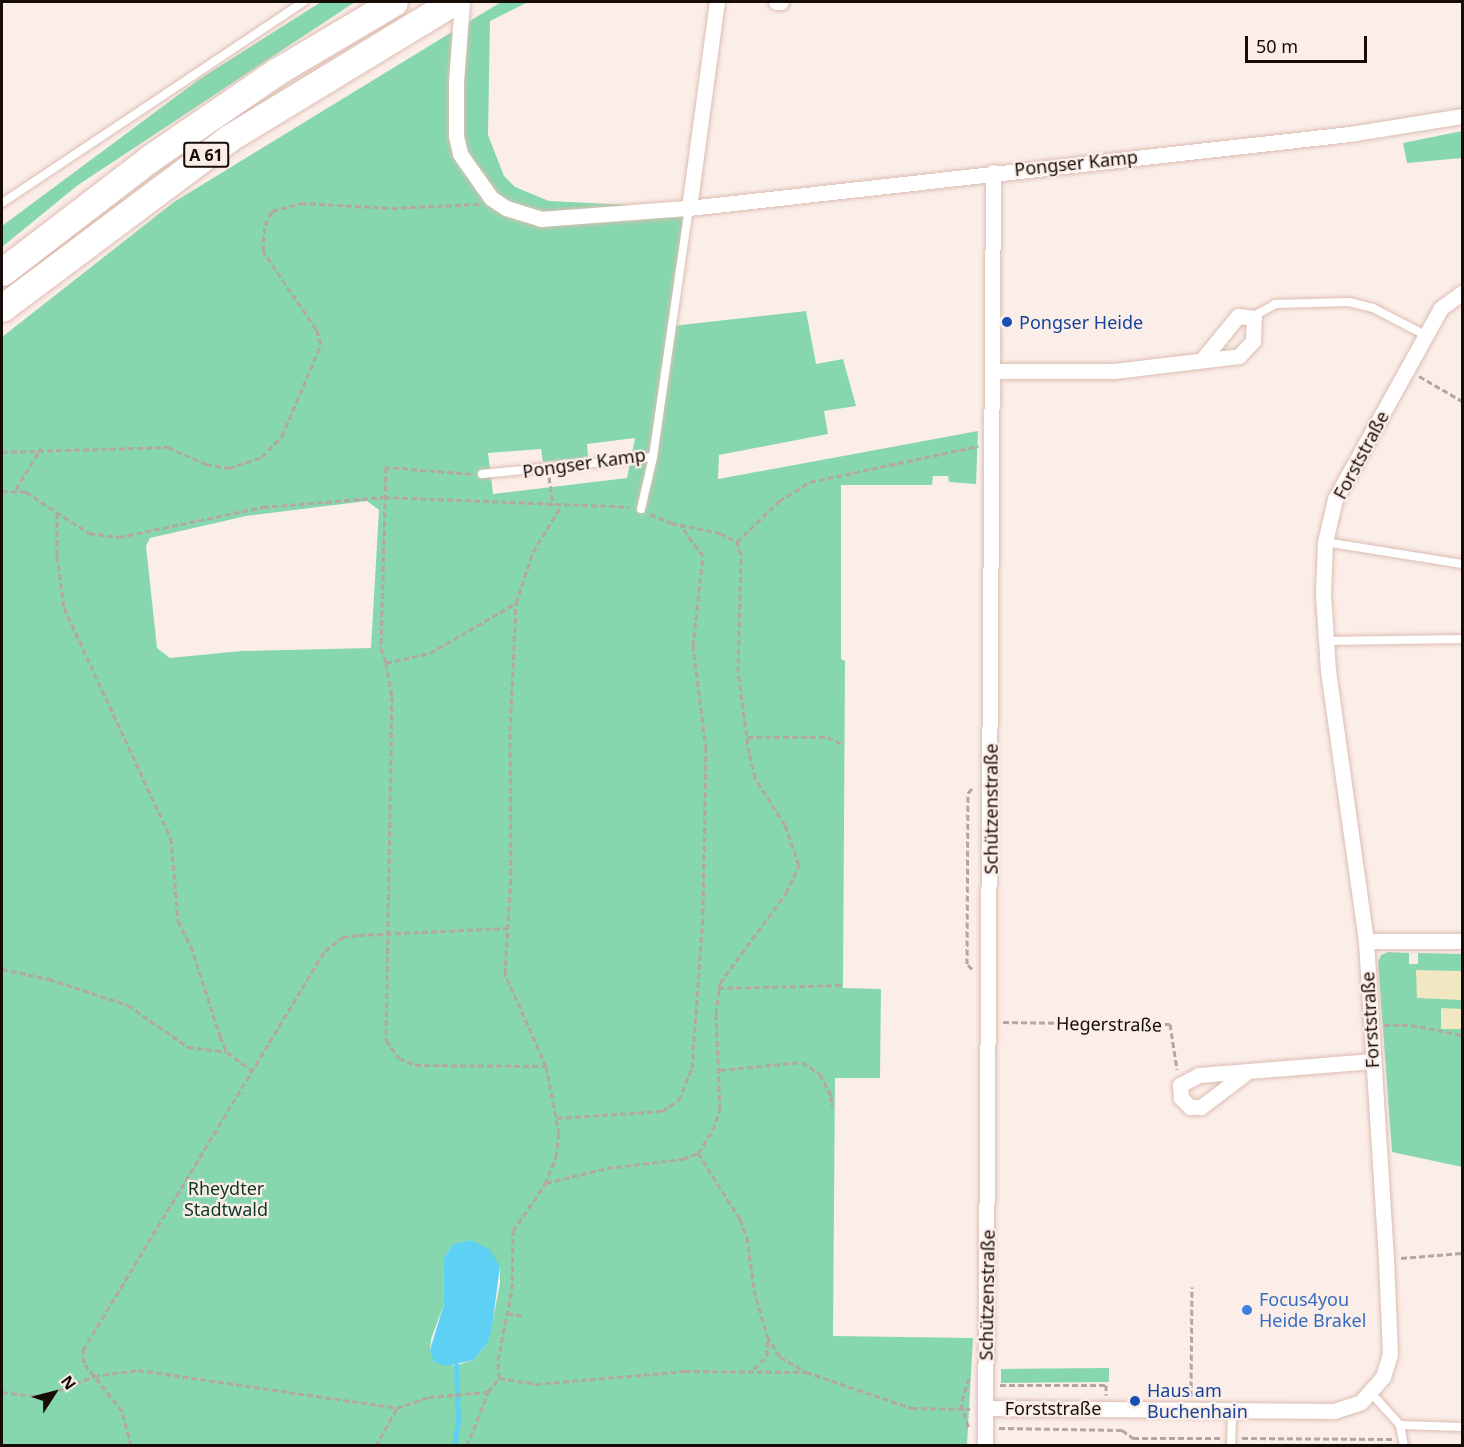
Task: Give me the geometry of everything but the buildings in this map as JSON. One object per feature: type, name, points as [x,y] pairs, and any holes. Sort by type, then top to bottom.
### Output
[{"type":"highway","name":"A 61","points":[[2,272],[149,159],[276,72],[394,2]]},
{"type":"highway","name":"A 61","points":[[2,308],[229,138],[423,18],[453,2]]},
{"type":"street","name":"Pongser Kamp","points":[[462,2],[456,136],[468,169],[491,198],[506,208],[542,219],[689,207],[1350,134],[1462,116]]},
{"type":"street","name":"Pongser Kamp","points":[[689,207],[717,2]]},
{"type":"street","points":[[776,2],[781,2]]},
{"type":"street","name":"Schützenstraße","points":[[986,1446],[994,444],[993,172]]},
{"type":"street","name":"Forststraße","points":[[986,1408],[1339,1410],[1372,1394],[1383,1377],[1390,1354],[1366,941],[1325,641],[1325,542],[1335,499],[1441,308],[1462,292]]},
{"type":"street","points":[[993,371],[1096,372],[1202,360],[1246,352],[1256,331],[1252,317],[1238,316],[1202,360]]},
{"type":"street","points":[[1366,941],[1462,941]]},
{"type":"street","points":[[1247,1072],[1197,1108],[1181,1098],[1179,1089],[1185,1080],[1199,1075],[1372,1061]]},
{"type":"lane","points":[[2,203],[303,2]]},
{"type":"lane","name":"Pongser Kamp","points":[[482,474],[548,470],[653,457],[689,207]]},
{"type":"lane","points":[[1252,317],[1275,304],[1349,302],[1373,308],[1425,335]]},
{"type":"lane","points":[[640,509],[653,457]]},
{"type":"lane","points":[[1325,542],[1462,564]]},
{"type":"lane","points":[[1325,641],[1462,639]]},
{"type":"lane","points":[[1372,1394],[1400,1425],[1403,1442]]},
{"type":"lane","points":[[1232,1442],[1233,1410]]},
{"type":"lane","points":[[1400,1425],[1462,1427]]},
{"type":"path","points":[[2,452],[41,448],[168,447],[206,464],[229,468],[262,457],[282,436],[321,344],[316,329],[263,251],[265,225],[272,211],[301,203],[462,207],[491,198]]},
{"type":"path","points":[[1407,370],[1462,401]]},
{"type":"path","points":[[737,542],[779,501],[810,482],[994,444]]},
{"type":"path","points":[[15,489],[41,448]]},
{"type":"path","points":[[482,474],[386,467],[381,648],[392,696],[386,933],[386,1040],[399,1058],[415,1065],[546,1066]]},
{"type":"path","points":[[548,470],[553,506]]},
{"type":"path","points":[[2,491],[15,489],[89,533],[119,537],[263,507],[384,497],[640,509],[681,526],[720,533],[737,542],[741,555],[738,672],[747,737],[755,778],[785,825],[799,865],[786,893],[718,988],[716,1014],[720,1108],[713,1130],[698,1153],[683,1159],[607,1168],[545,1184]]},
{"type":"path","points":[[467,1446],[488,1392],[499,1378],[498,1360],[512,1289],[513,1231],[545,1184],[556,1157],[556,1118],[546,1066],[507,984],[516,603],[533,552],[561,506]]},
{"type":"path","points":[[57,513],[57,556],[64,608],[171,838],[178,921],[227,1052]]},
{"type":"path","points":[[556,1118],[662,1111],[679,1100],[692,1068],[703,914],[706,749],[693,646],[703,556],[681,526]]},
{"type":"path","points":[[386,663],[435,651],[516,603]]},
{"type":"path","points":[[747,737],[827,737],[842,744]]},
{"type":"path","points":[[131,1446],[122,1411],[94,1376],[83,1357],[93,1328],[325,951],[343,938],[386,933],[508,928]]},
{"type":"path","points":[[2,969],[49,979],[128,1005],[188,1047],[227,1052],[252,1071]]},
{"type":"path","points":[[718,988],[843,985]]},
{"type":"path","name":"Hegerstraße","points":[[990,1021],[1170,1024],[1177,1072],[1185,1080]]},
{"type":"path","points":[[1371,1029],[1411,1025],[1462,1035]]},
{"type":"path","points":[[720,1070],[802,1062],[820,1074],[831,1096],[832,1107]]},
{"type":"path","points":[[698,1153],[743,1228],[767,1336],[767,1356],[753,1369]]},
{"type":"path","points":[[1386,1259],[1462,1253]]},
{"type":"path","points":[[1191,1410],[1192,1287]]},
{"type":"path","points":[[507,1313],[522,1316]]},
{"type":"path","points":[[767,1336],[780,1357],[806,1372],[912,1408],[934,1411],[986,1408]]},
{"type":"path","points":[[499,1378],[536,1384],[645,1373],[753,1369],[806,1372]]},
{"type":"path","points":[[2,1392],[42,1397],[94,1376],[153,1371],[254,1390],[397,1408],[451,1394],[488,1392]]},
{"type":"path","points":[[986,1385],[1106,1385],[1107,1408]]},
{"type":"path","points":[[376,1446],[397,1408]]},
{"type":"path","points":[[986,1428],[1122,1430],[1133,1438],[1232,1442],[1403,1442]]},
{"type":"green space","points":[[321,2],[355,2],[78,185],[2,247],[2,226],[201,78]]},
{"type":"green space","name":"Rheydter Stadtwald","points":[[501,2],[528,2],[490,21],[488,135],[504,176],[515,187],[549,201],[689,208],[672,326],[806,311],[816,364],[843,359],[856,406],[824,411],[828,434],[719,455],[718,479],[978,431],[976,484],[949,482],[948,476],[933,476],[932,485],[841,485],[841,659],[845,661],[843,988],[881,989],[880,1078],[835,1078],[833,1336],[973,1338],[967,1445],[2,1445],[2,337],[174,202]],"holes":[[[635,438],[627,478],[493,494],[488,453],[541,449],[543,462],[588,457],[587,444]],[[367,501],[379,510],[371,648],[241,651],[170,658],[157,648],[146,546],[150,538],[246,516]],[[471,1240],[500,1266],[500,1284],[488,1343],[473,1360],[454,1366],[430,1350],[431,1339],[444,1304],[443,1259],[453,1244]]]},
{"type":"green space","points":[[1462,131],[1462,158],[1407,163],[1403,143]]},
{"type":"green space","points":[[1388,952],[1409,953],[1409,964],[1418,964],[1418,953],[1462,954],[1462,1167],[1392,1152],[1378,962],[1381,955]]},
{"type":"green space","points":[[1109,1368],[1109,1382],[1001,1383],[1001,1369]]},
{"type":"sand","points":[[1416,970],[1462,971],[1462,1000],[1417,998]]},
{"type":"sand","points":[[1441,1008],[1462,1009],[1462,1029],[1441,1029]]},
{"type":"water","points":[[471,1240],[489,1249],[500,1266],[492,1327],[488,1343],[473,1360],[447,1366],[434,1362],[430,1350],[444,1304],[443,1259],[453,1244]]},
{"type":"waterway","points":[[454,1446],[458,1422],[456,1365]]},
{"type":"place","name":"Pongser Heide","points":[[1007,322]]},
{"type":"place","name":"Focus4you Heide Brakel","points":[[1247,1310]]},
{"type":"place","name":"Haus am Buchenhain","points":[[1135,1401]]}]
